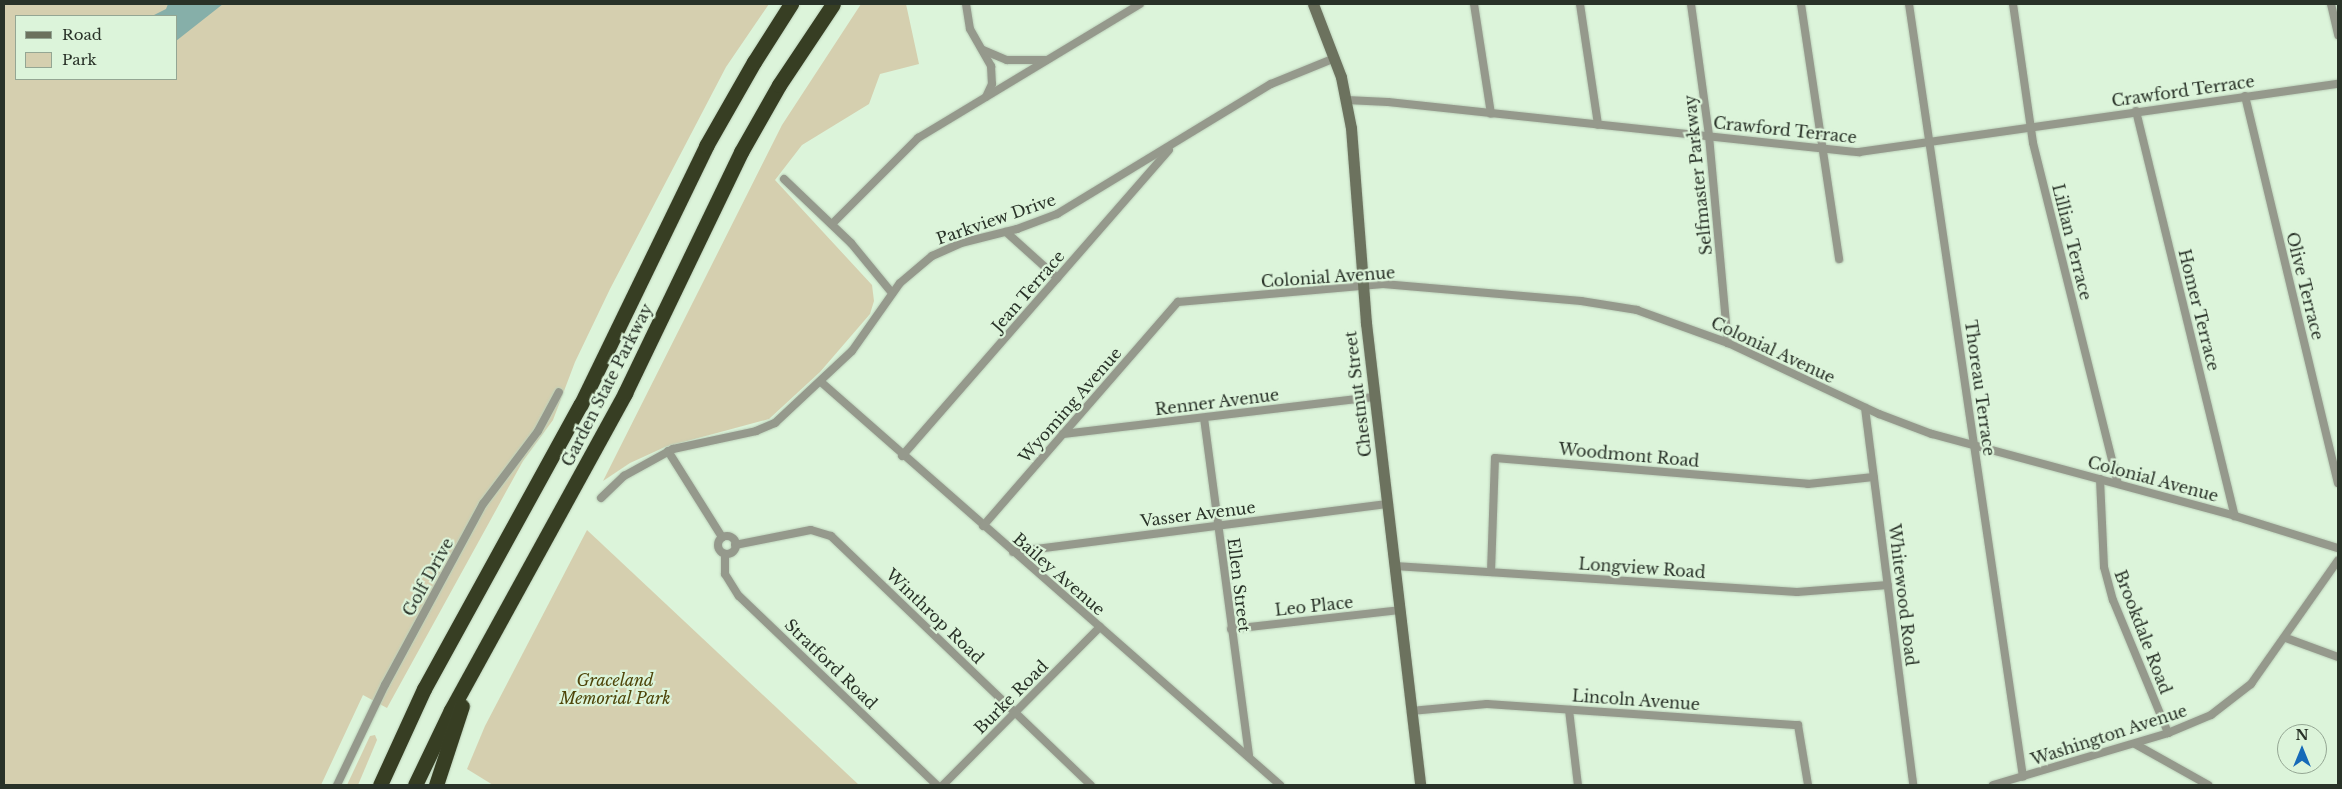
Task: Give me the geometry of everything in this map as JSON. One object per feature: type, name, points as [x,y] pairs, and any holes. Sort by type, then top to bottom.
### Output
[{"type":"highway","name":"Garden State Parkway","points":[[380,785],[424,690],[580,404],[706,146],[754,62],[791,4]]},
{"type":"highway","name":"Garden State Parkway","points":[[415,785],[487,644],[616,410],[741,152],[799,53],[833,4]]},
{"type":"highway","points":[[799,53],[842,4]]},
{"type":"highway","points":[[436,785],[487,644]]},
{"type":"main road","name":"Chestnut Street","points":[[1313,4],[1335,58],[1346,100],[1374,397],[1420,785]]},
{"type":"street","points":[[966,4],[970,29],[983,50],[992,78],[986,98]]},
{"type":"street","points":[[832,224],[911,143],[1140,4]]},
{"type":"street","points":[[1474,4],[1491,114]]},
{"type":"street","points":[[1580,4],[1598,125]]},
{"type":"street","name":"Selfmaster Parkway","points":[[1691,4],[1709,136],[1728,343]]},
{"type":"street","points":[[1801,4],[1839,259]]},
{"type":"street","name":"Thoreau Terrace","points":[[1909,4],[2023,777]]},
{"type":"street","name":"Lillian Terrace","points":[[2013,4],[2031,127],[2118,484]]},
{"type":"street","points":[[2331,4],[2338,35]]},
{"type":"street","points":[[983,50],[1015,61],[1054,57]]},
{"type":"street","name":"Parkview Drive","points":[[601,498],[624,476],[668,451],[769,427],[821,382],[865,335],[892,293],[912,271],[939,252],[970,240],[1006,232],[1066,209],[1277,81],[1335,58]]},
{"type":"street","name":"Crawford Terrace","points":[[1346,100],[1388,102],[1862,152],[2136,111],[2338,84]]},
{"type":"street","name":"Olive Terrace","points":[[2245,96],[2338,483]]},
{"type":"street","name":"Homer Terrace","points":[[2136,111],[2235,516]]},
{"type":"street","name":"Jean Terrace","points":[[902,456],[1174,144]]},
{"type":"street","points":[[784,180],[832,224],[892,293]]},
{"type":"street","points":[[1006,232],[1056,278]]},
{"type":"street","name":"Colonial Avenue","points":[[1178,302],[1383,284],[1581,300],[1637,310],[1728,343],[1865,408],[1932,434],[2235,516],[2338,548]]},
{"type":"street","name":"Wyoming Avenue","points":[[983,526],[1178,302]]},
{"type":"street","name":"Bailey Avenue","points":[[821,382],[902,456],[1249,756],[1280,785]]},
{"type":"street","name":"Golf Drive","points":[[337,785],[380,693],[483,504],[538,431],[559,392]]},
{"type":"street","name":"Renner Avenue","points":[[1063,434],[1374,397]]},
{"type":"street","name":"Whitewood Road","points":[[1865,408],[1913,785]]},
{"type":"street","name":"Ellen Street","points":[[1204,418],[1249,756]]},
{"type":"street","points":[[668,451],[722,537]]},
{"type":"street","name":"Woodmont Road","points":[[1491,572],[1495,458],[1808,484],[1874,477]]},
{"type":"street","name":"Brookdale Road","points":[[2100,479],[2104,566],[2113,600],[2168,733]]},
{"type":"street","name":"Vasser Avenue","points":[[1013,552],[1387,504]]},
{"type":"street","name":"Winthrop Road","points":[[735,545],[811,530],[826,533],[1091,785]]},
{"type":"street","points":[[722,537],[731,537],[735,545],[732,551],[725,554],[718,546],[722,537]]},
{"type":"street","name":"Stratford Road","points":[[725,554],[725,574],[740,596],[937,785]]},
{"type":"street","name":"Washington Avenue","points":[[1993,785],[2135,744],[2211,715],[2232,701],[2251,684],[2286,638],[2338,560]]},
{"type":"street","name":"Longview Road","points":[[1395,566],[1797,592],[1888,585]]},
{"type":"street","name":"Leo Place","points":[[1231,629],[1400,610]]},
{"type":"street","name":"Burke Road","points":[[943,785],[1100,628]]},
{"type":"street","points":[[2286,638],[2338,657]]},
{"type":"street","name":"Lincoln Avenue","points":[[1411,711],[1487,704],[1798,725],[1808,785]]},
{"type":"street","points":[[1569,710],[1578,785]]},
{"type":"street","points":[[2135,744],[2208,785]]},
{"type":"green space","points":[[4,4],[769,4],[726,67],[610,289],[575,362],[553,420],[523,461],[387,708],[363,695],[321,785],[4,785]]},
{"type":"green space","points":[[861,4],[906,4],[919,64],[880,74],[869,104],[802,145],[775,180],[872,285],[874,301],[870,314],[820,372],[769,419],[665,447],[630,463],[603,481],[782,125]]},
{"type":"green space","name":"Graceland Memorial Park","points":[[587,530],[859,785],[493,785],[467,769],[485,726]]},
{"type":"green space","points":[[375,735],[377,740],[358,785],[347,785],[370,736]]},
{"type":"water","points":[[168,4],[223,4],[178,39],[178,15],[154,15],[166,9]]}]
